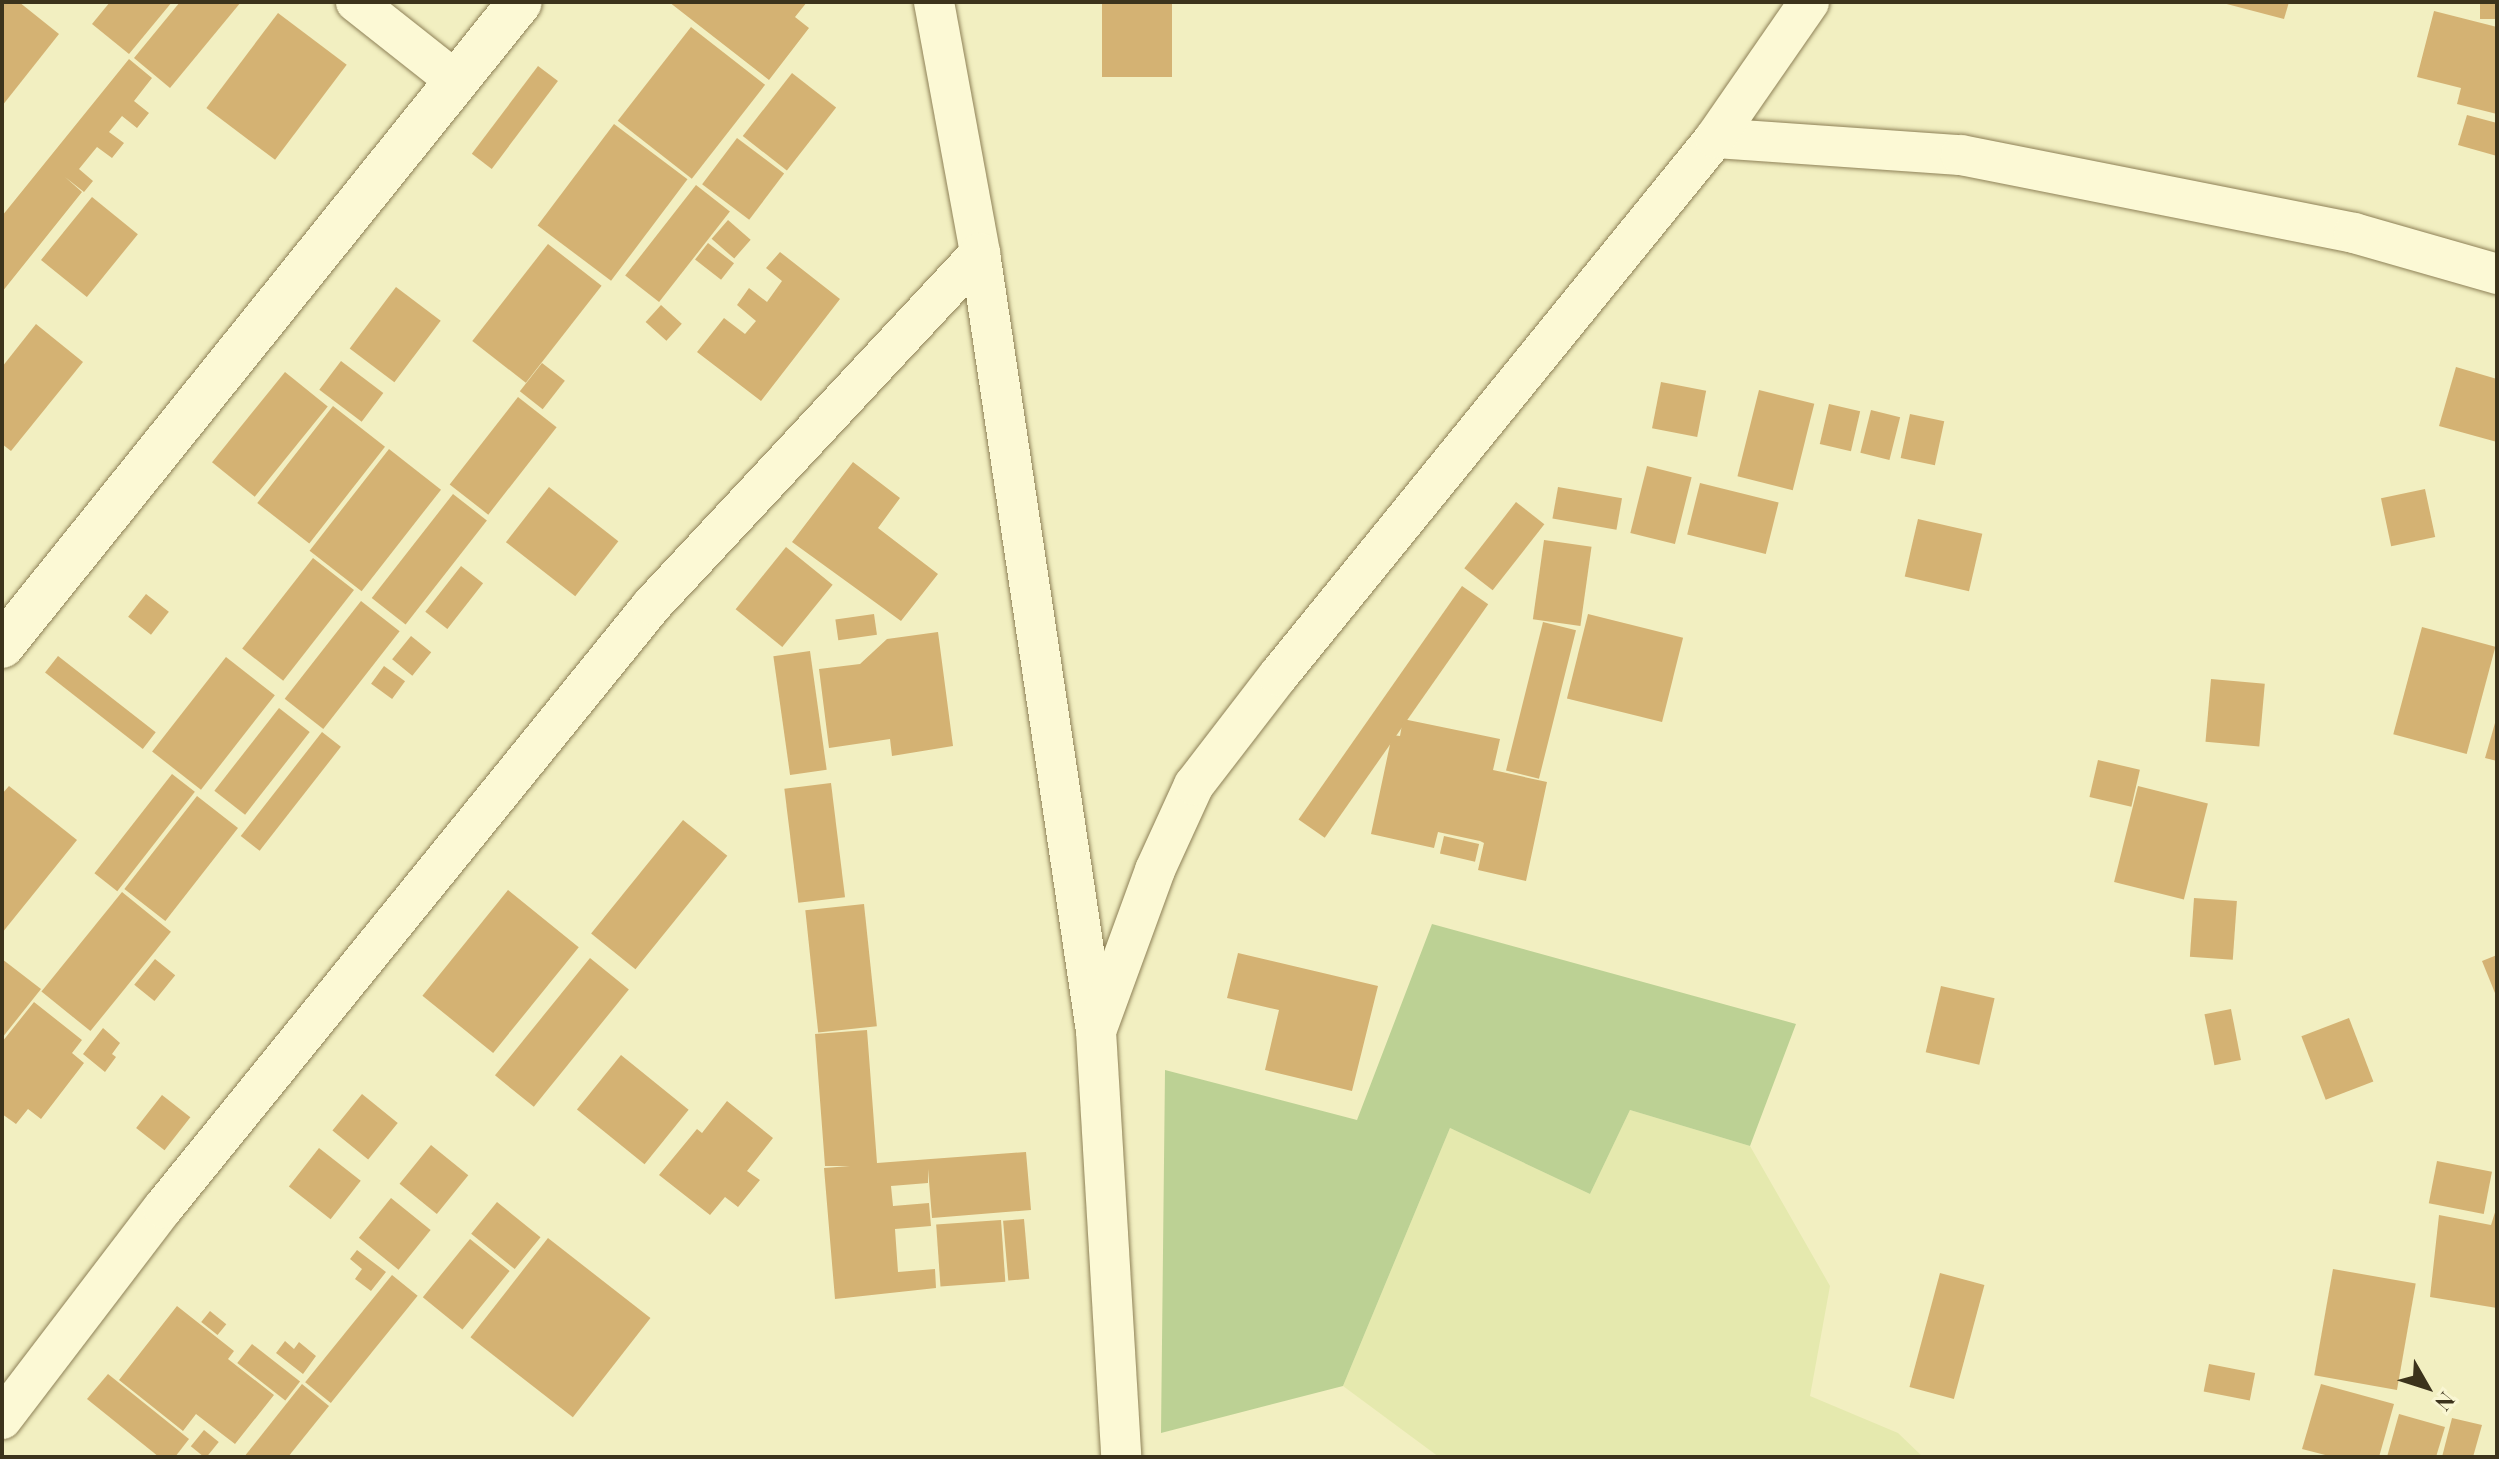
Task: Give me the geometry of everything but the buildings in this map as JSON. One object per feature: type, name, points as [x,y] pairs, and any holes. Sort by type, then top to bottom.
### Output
[{"type":"street","points":[[356,2],[456,81]]},
{"type":"street","points":[[2,646],[520,2]]},
{"type":"street","points":[[934,2],[980,253],[1096,1031],[1120,1456]]},
{"type":"street","points":[[1096,1031],[1155,870],[1194,785],[1278,676],[1715,138],[1809,2]]},
{"type":"street","points":[[1715,138],[1961,155],[2354,233],[2497,274]]},
{"type":"street","points":[[2,1419],[163,1208],[652,605],[980,253]]},
{"type":"green space","points":[[1432,924],[1796,1024],[1750,1146],[1630,1110],[1590,1194],[1450,1128],[1343,1386],[1161,1433],[1165,1070],[1357,1120]]},
{"type":"green space","points":[[1630,1110],[1750,1146],[1830,1286],[1810,1396],[1898,1433],[1923,1457],[1439,1457],[1343,1386],[1450,1128],[1590,1194]]}]
